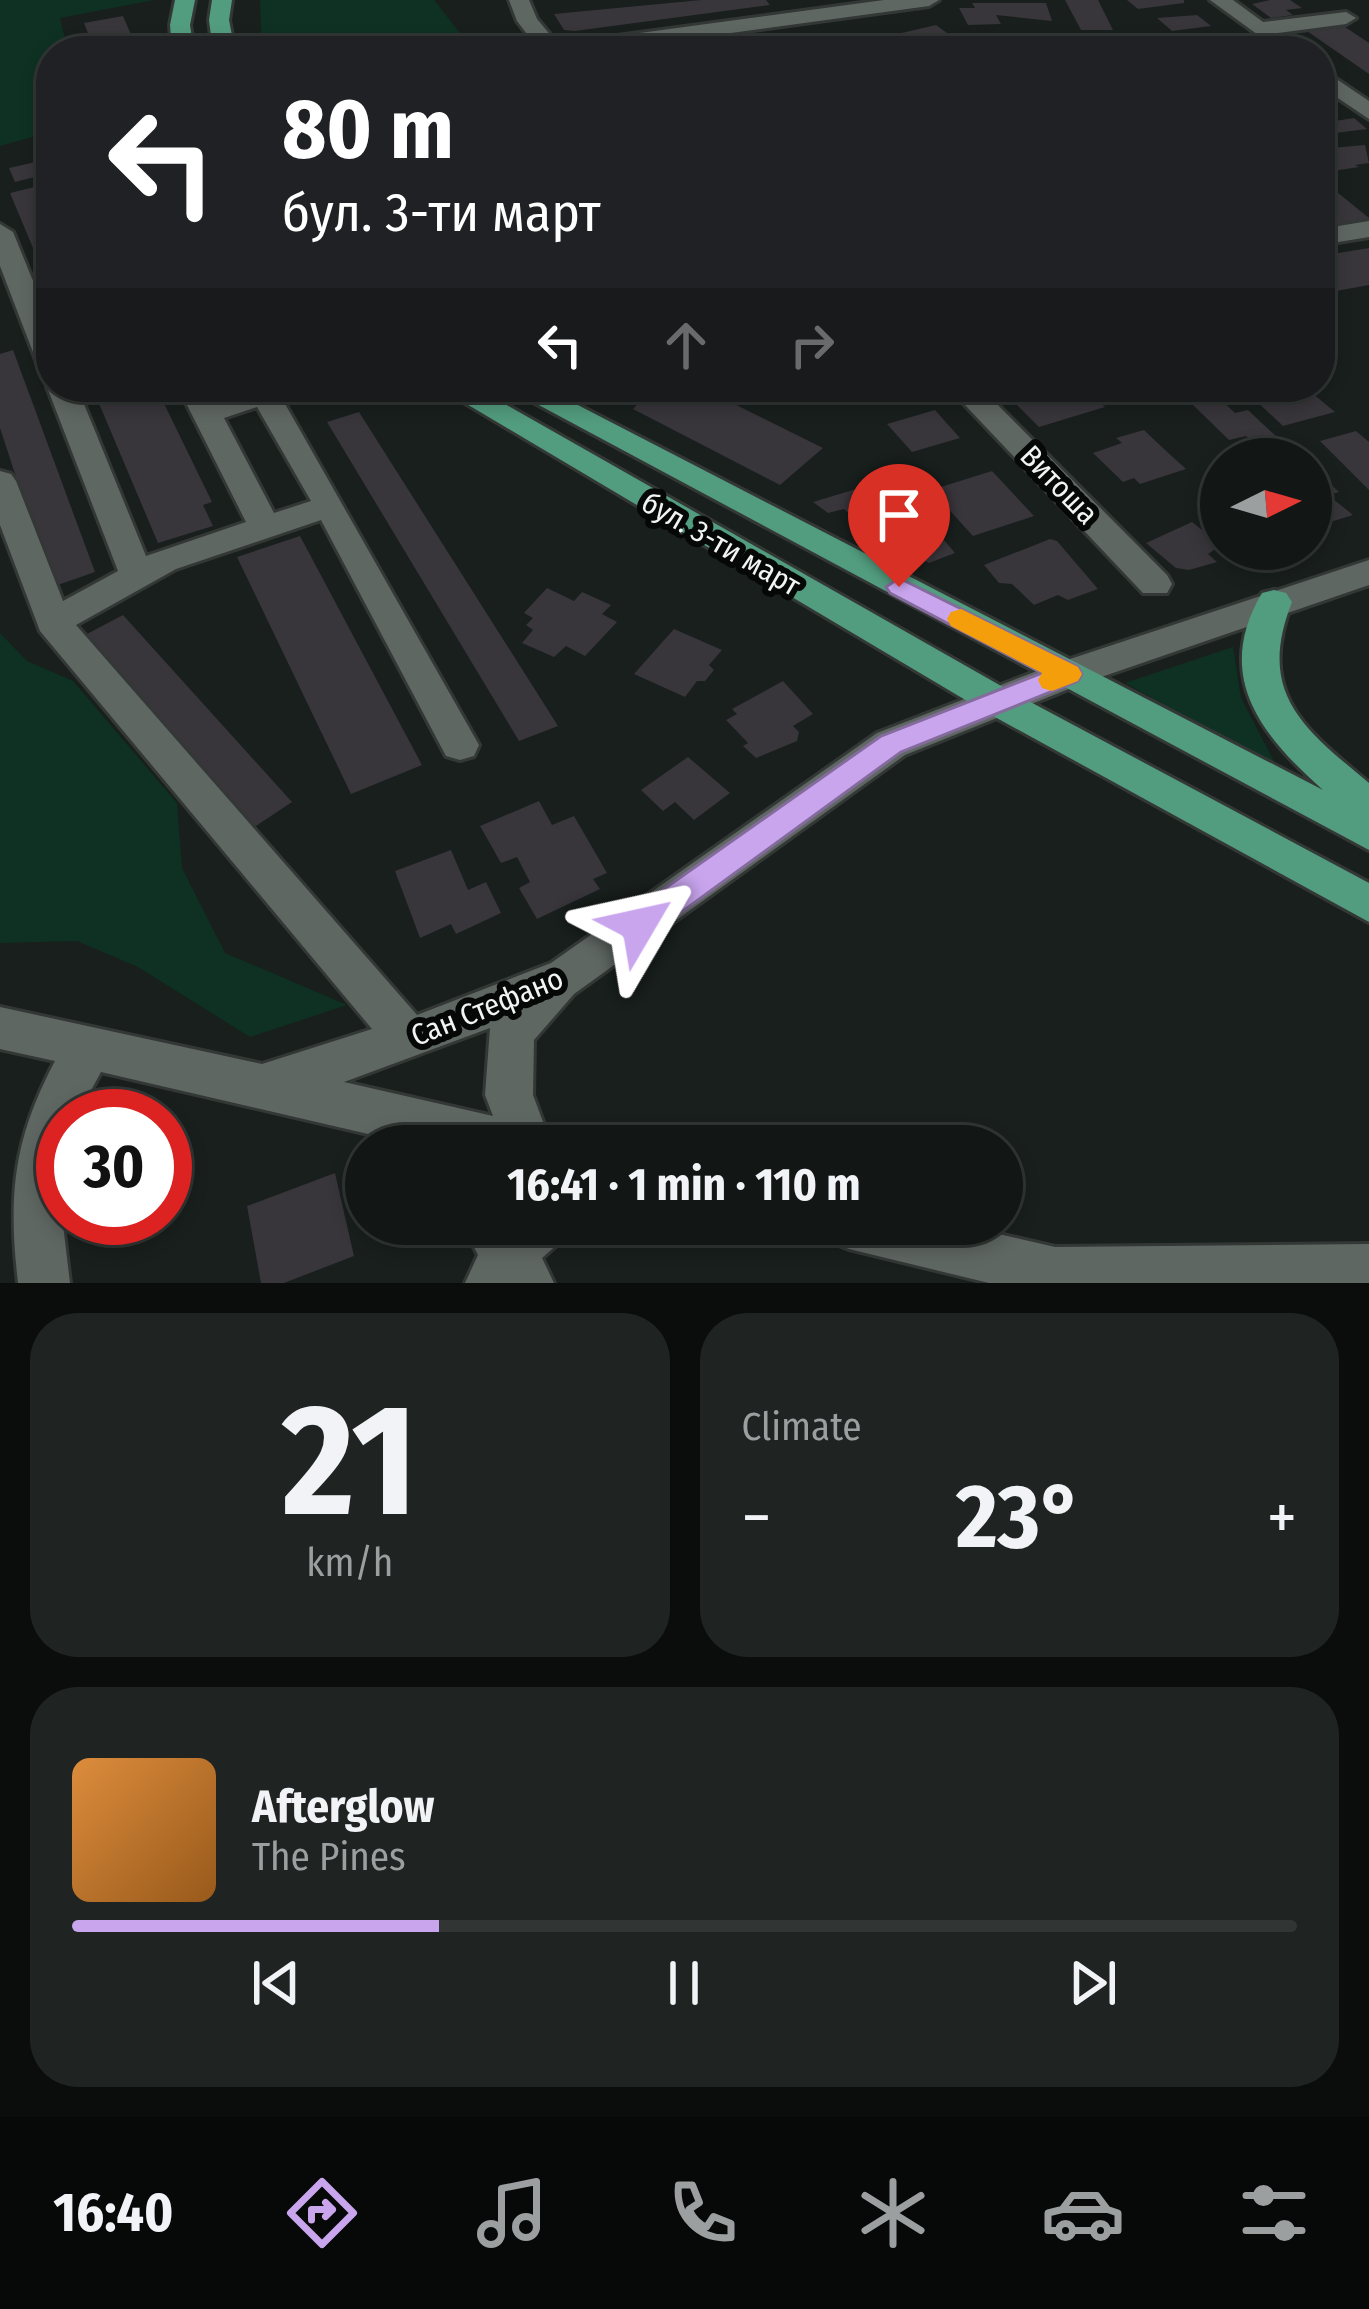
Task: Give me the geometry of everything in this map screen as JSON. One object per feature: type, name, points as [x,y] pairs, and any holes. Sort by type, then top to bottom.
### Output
[{"type":"main road","points":[[181,36],[184,0]]},
{"type":"main road","points":[[222,0],[222,36]]},
{"type":"main road","name":"бул. 3-ти март","points":[[479,402],[997,701],[1369,904]]},
{"type":"main road","name":"бул. 3-ти март","points":[[549,402],[1369,833]]},
{"type":"main road","points":[[1274,602],[1258,631],[1256,670],[1270,710],[1310,754],[1369,806]]},
{"type":"street","points":[[519,0],[527,22],[539,36]]},
{"type":"street","points":[[677,36],[818,7],[929,0]]},
{"type":"street","points":[[1220,0],[1268,36]]},
{"type":"street","points":[[1259,29],[1350,9],[1369,33]]},
{"type":"street","points":[[1335,86],[1369,112]]},
{"type":"street","points":[[1335,235],[1369,229]]},
{"type":"street","points":[[0,232],[36,322]]},
{"type":"street","points":[[68,402],[137,574]]},
{"type":"street","points":[[201,402],[265,527]]},
{"type":"street","points":[[270,402],[460,745]]},
{"type":"street","name":"Витоша","points":[[978,402],[1155,584]]},
{"type":"street","points":[[0,482],[52,622],[409,1039]]},
{"type":"street","points":[[52,622],[137,574],[330,506]]},
{"type":"street","name":"Сан Стефано","points":[[262,1086],[409,1039],[566,977],[891,744],[1068,674],[1369,572]]},
{"type":"street","points":[[517,1125],[509,1095],[511,1032],[566,977]]},
{"type":"street","points":[[6,1034],[262,1086],[393,1125]]},
{"type":"street","points":[[44,1283],[34,1213],[41,1149],[57,1097],[90,1048]]},
{"type":"street","points":[[937,1245],[1055,1273],[1369,1270]]},
{"type":"green space","points":[[0,0],[154,0],[60,18],[64,36],[36,36],[36,136],[0,146]]},
{"type":"green space","points":[[260,0],[434,0],[462,36],[261,36]]},
{"type":"green space","points":[[0,633],[27,661],[73,681],[177,803],[182,868],[225,953],[347,1005],[250,1037],[138,967],[77,941],[0,943]]},
{"type":"green space","points":[[1233,647],[1241,698],[1277,767],[1125,683]]},
{"type":"building","points":[[701,0],[766,0],[770,5],[575,31],[564,30],[554,14]]},
{"type":"building","points":[[1065,0],[1098,0],[1113,30],[1081,30]]},
{"type":"building","points":[[1127,0],[1184,0],[1184,3],[1138,9]]},
{"type":"building","points":[[1290,0],[1302,8],[1286,10],[1293,15],[1271,18],[1252,4]]},
{"type":"building","points":[[972,3],[1046,3],[1052,21],[996,15],[1001,24],[968,25],[959,8],[975,8]]},
{"type":"building","points":[[1197,15],[1211,26],[1172,31],[1157,18]]},
{"type":"building","points":[[123,16],[132,36],[89,36],[84,23]]},
{"type":"building","points":[[1339,23],[1369,43],[1369,74],[1335,50],[1335,36],[1314,36],[1304,29]]},
{"type":"building","points":[[936,25],[951,36],[889,36]]},
{"type":"building","points":[[1030,33],[1032,36],[993,36]]},
{"type":"building","points":[[1354,118],[1367,129],[1335,133],[1335,121]]},
{"type":"building","points":[[1365,145],[1369,163],[1335,171],[1335,148]]},
{"type":"building","points":[[36,162],[36,177],[15,182],[9,168]]},
{"type":"building","points":[[36,187],[36,255],[10,193]]},
{"type":"building","points":[[1335,192],[1369,218],[1369,221],[1336,226]]},
{"type":"building","points":[[1369,248],[1369,285],[1335,291],[1335,254]]},
{"type":"building","points":[[13,350],[95,572],[52,587],[0,428],[0,354]]},
{"type":"building","points":[[98,402],[163,402],[212,502],[203,505],[213,526],[158,543]]},
{"type":"building","points":[[631,402],[730,402],[823,448],[780,485],[633,409],[637,405]]},
{"type":"building","points":[[1014,402],[1100,402],[1105,407],[1039,427]]},
{"type":"building","points":[[1223,402],[1235,413],[1248,410],[1278,438],[1246,436],[1227,438],[1191,403]]},
{"type":"building","points":[[1257,402],[1323,402],[1335,412],[1283,426]]},
{"type":"building","points":[[935,410],[960,438],[912,452],[887,424]]},
{"type":"building","points":[[359,412],[558,726],[519,741],[327,422]]},
{"type":"building","points":[[1144,430],[1186,469],[1140,484],[1134,478],[1123,482],[1093,453],[1122,443],[1116,438]]},
{"type":"building","points":[[1356,431],[1369,442],[1369,490],[1332,453],[1331,438]]},
{"type":"building","points":[[992,471],[1034,516],[973,536],[931,490]]},
{"type":"building","points":[[856,489],[867,502],[902,491],[955,553],[929,563],[869,532],[844,509],[828,513],[813,502]]},
{"type":"building","points":[[1333,499],[1353,515],[1332,522]]},
{"type":"building","points":[[1192,522],[1200,528],[1200,567],[1176,568],[1146,543]]},
{"type":"building","points":[[300,536],[422,765],[351,794],[237,557]]},
{"type":"building","points":[[1050,539],[1057,541],[1098,589],[1068,600],[1058,595],[1034,605],[1012,584],[999,583],[984,565]]},
{"type":"building","points":[[547,588],[574,601],[582,592],[611,605],[602,614],[617,622],[585,656],[566,646],[554,657],[522,643],[533,630],[526,625],[533,618],[524,613]]},
{"type":"building","points":[[123,615],[292,802],[250,830],[85,635]]},
{"type":"building","points":[[674,629],[722,650],[709,665],[714,670],[685,697],[634,674]]},
{"type":"building","points":[[783,681],[813,714],[793,726],[799,732],[797,741],[756,758],[726,720],[737,714],[732,709]]},
{"type":"building","points":[[688,757],[730,793],[694,820],[675,802],[663,811],[641,790]]},
{"type":"building","points":[[539,801],[552,825],[574,816],[607,873],[593,879],[600,889],[537,919],[519,888],[530,882],[517,857],[501,863],[480,826]]},
{"type":"building","points":[[451,850],[468,890],[486,882],[501,913],[456,934],[451,924],[420,938],[395,871]]},
{"type":"building","points":[[335,1173],[345,1217],[345,1245],[351,1245],[354,1256],[284,1283],[261,1283],[247,1206]]},
{"type":"slow traffic","points":[[961,619],[1068,674],[1052,680]]},
{"type":"route","points":[[639,925],[891,744],[1068,674],[899,587]]}]
